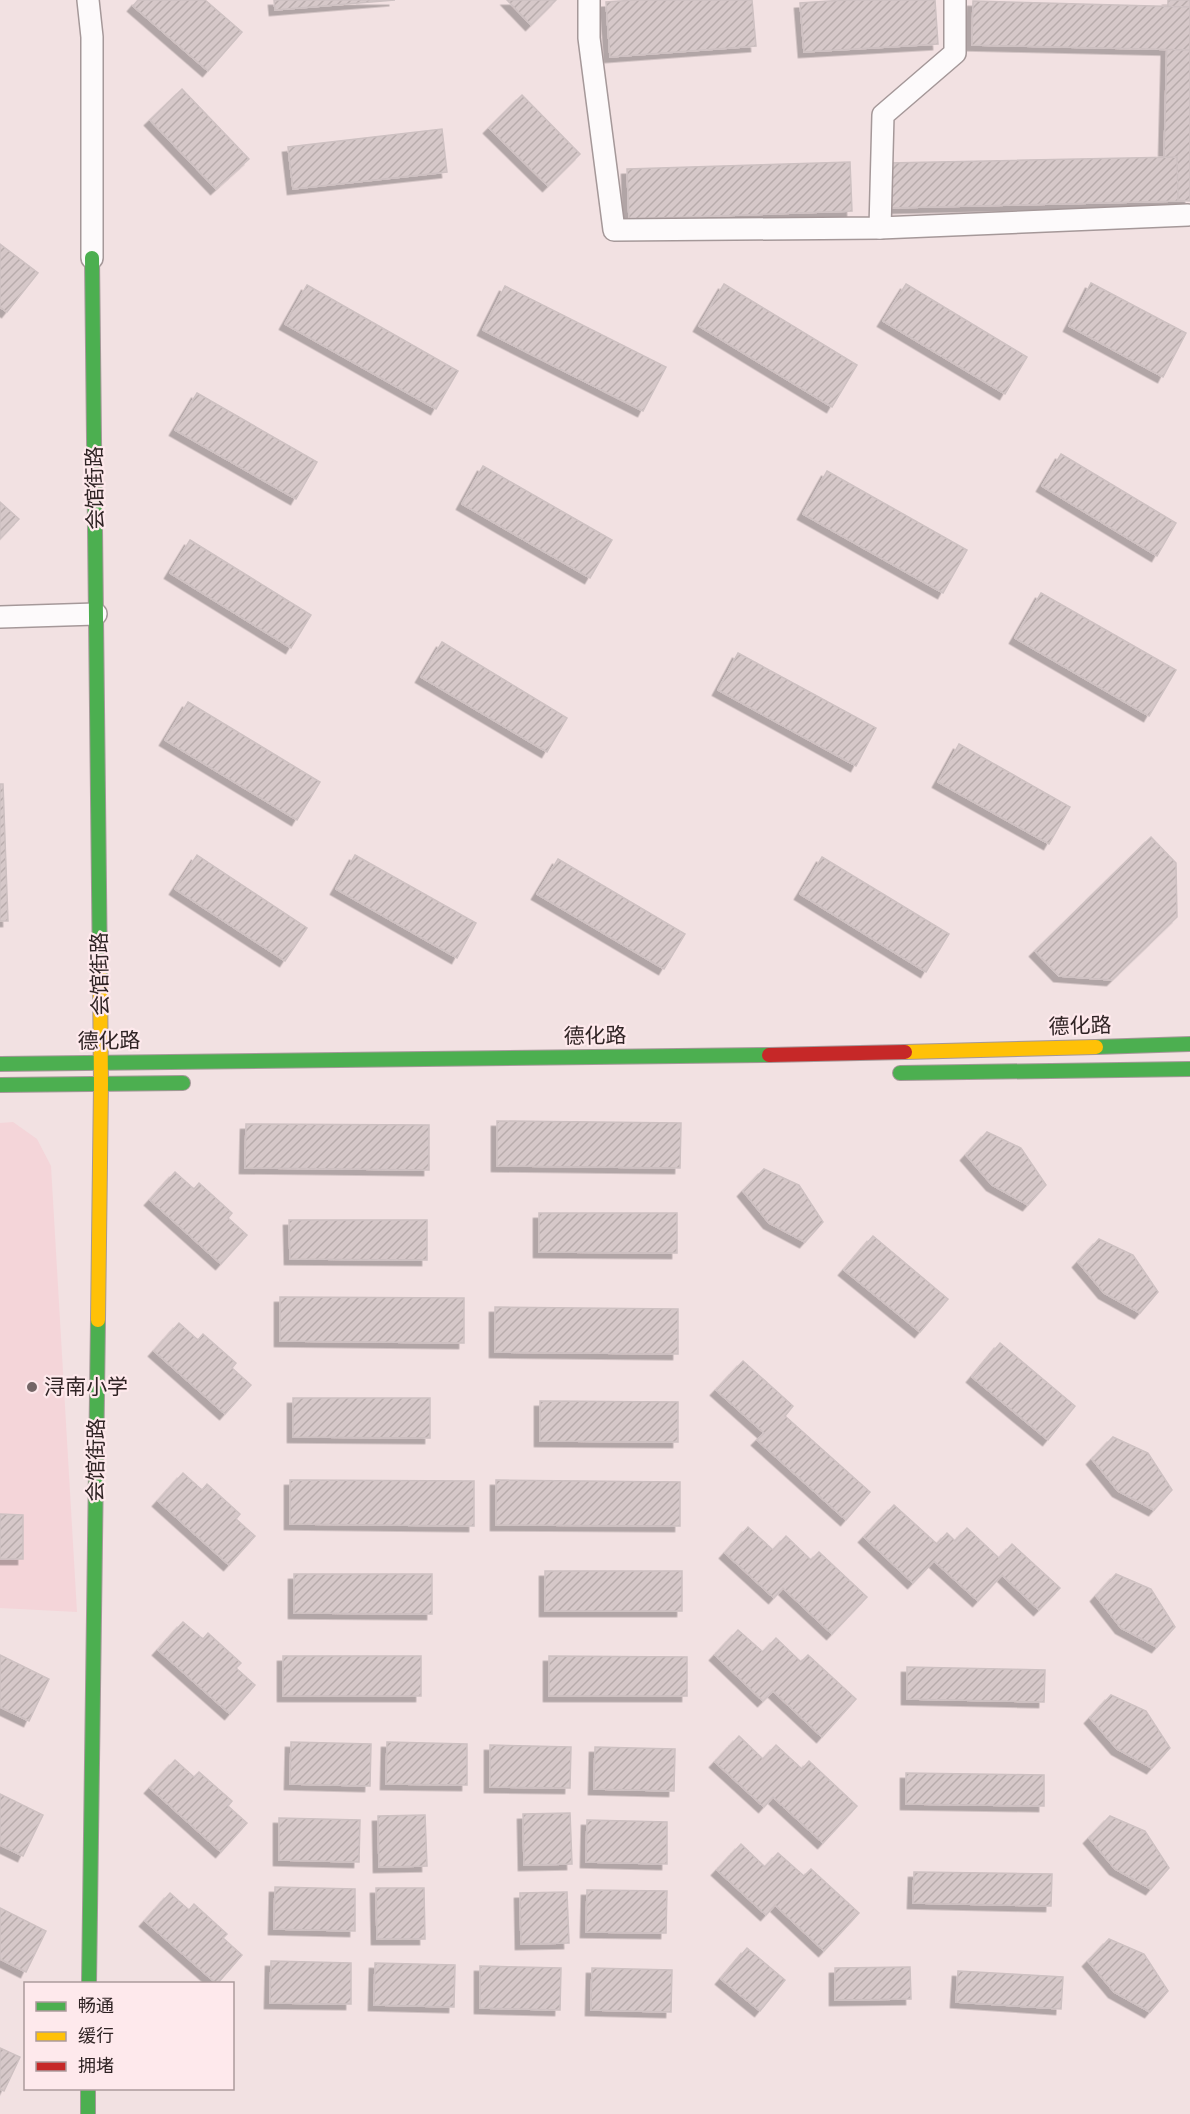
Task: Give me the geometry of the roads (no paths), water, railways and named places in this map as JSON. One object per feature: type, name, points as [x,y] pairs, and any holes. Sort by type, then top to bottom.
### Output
[{"type":"street","name":"会馆街路","points":[[88,0],[92,37],[92,258],[101,1063],[89,1982]]},
{"type":"street","points":[[589,0],[589,39],[614,230],[880,228],[1188,214]]},
{"type":"street","points":[[880,228],[884,115],[955,53],[955,0]]},
{"type":"street","points":[[0,617],[96,614]]},
{"type":"street","name":"德化路","points":[[0,1064],[851,1054],[1190,1044]]},
{"type":"street","points":[[891,1073],[1190,1070]]},
{"type":"street","name":"德化路","points":[[0,1085],[197,1082]]},
{"type":"street","points":[[88,2090],[88,2114]]},
{"type":"place","name":"浔南小学","points":[[32,1387]]}]
